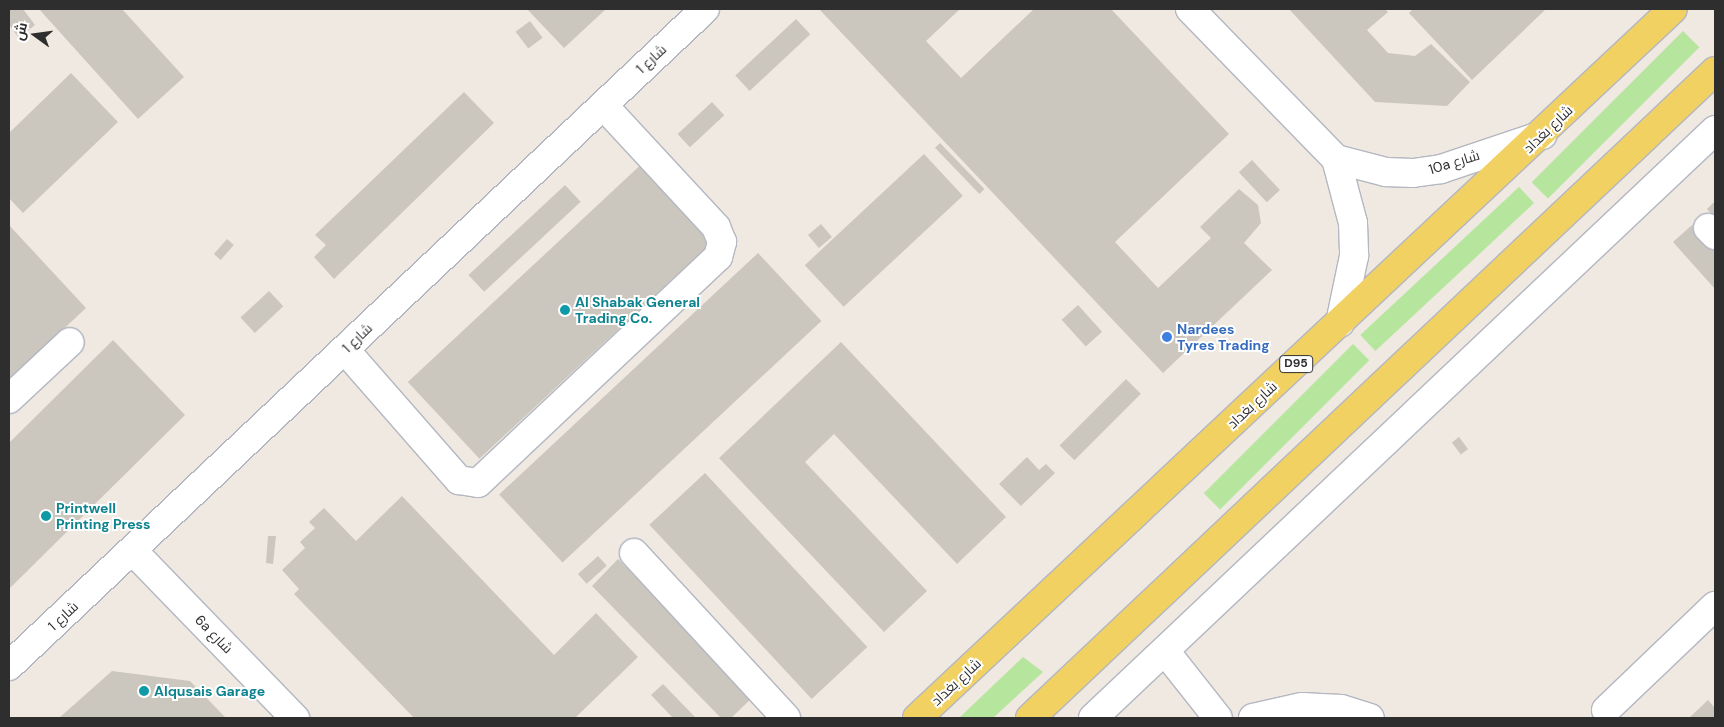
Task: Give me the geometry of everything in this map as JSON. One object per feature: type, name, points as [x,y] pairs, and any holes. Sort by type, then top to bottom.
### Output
[{"type":"main road","name":"شارع بغداد","points":[[917,718],[1542,135],[1672,9]]},
{"type":"main road","points":[[1030,718],[1715,71]]},
{"type":"street","name":"شارع 1","points":[[9,666],[134,551],[705,9]]},
{"type":"street","points":[[1190,9],[1336,159],[1352,223],[1354,256],[1340,323]]},
{"type":"street","points":[[345,350],[465,484],[478,484],[721,250],[716,227],[603,105]]},
{"type":"street","points":[[1093,718],[1714,133]]},
{"type":"street","name":"10a شارع","points":[[1336,159],[1386,172],[1413,173],[1441,169],[1542,135]]},
{"type":"street","points":[[9,399],[70,342]]},
{"type":"street","name":"6a شارع","points":[[134,551],[286,715]]},
{"type":"street","points":[[634,553],[786,718]]},
{"type":"street","points":[[1606,710],[1715,606]]},
{"type":"street","points":[[1164,651],[1218,718]]},
{"type":"street","points":[[1253,718],[1302,706],[1341,709],[1370,718]]},
{"type":"green space","points":[[1683,31],[1699,47],[1548,199],[1532,182]]},
{"type":"green space","points":[[1519,187],[1534,203],[1375,351],[1360,335]]},
{"type":"green space","points":[[1353,344],[1369,360],[1220,509],[1204,493]]},
{"type":"green space","points":[[1023,657],[1043,672],[993,718],[959,718]]},
{"type":"building","points":[[9,9],[23,9],[35,25],[19,38],[9,25]]},
{"type":"building","points":[[39,9],[122,9],[184,77],[138,119]]},
{"type":"building","points":[[527,9],[606,9],[564,48]]},
{"type":"building","points":[[819,9],[960,9],[926,41],[961,78],[1034,9],[1111,9],[1229,134],[1115,242],[1158,288],[1211,238],[1200,227],[1239,189],[1258,205],[1261,223],[1244,243],[1272,270],[1163,373]]},
{"type":"building","points":[[1289,9],[1385,9],[1388,12],[1367,30],[1388,53],[1415,56],[1431,44],[1470,82],[1447,106],[1375,102]]},
{"type":"building","points":[[1413,9],[1546,9],[1472,80],[1409,13]]},
{"type":"building","points":[[796,19],[810,34],[750,91],[735,76]]},
{"type":"building","points":[[530,21],[543,38],[528,49],[516,32]]},
{"type":"building","points":[[71,73],[118,122],[23,213],[9,198],[9,133]]},
{"type":"building","points":[[464,92],[494,123],[334,279],[314,257],[326,245],[315,235]]},
{"type":"building","points":[[712,102],[724,115],[690,147],[678,134]]},
{"type":"building","points":[[940,143],[984,189],[979,194],[935,148]]},
{"type":"building","points":[[924,154],[963,196],[844,307],[805,265]]},
{"type":"building","name":"Al Shabak General Trading Co.","points":[[647,159],[719,236],[479,459],[408,382]]},
{"type":"building","points":[[1252,160],[1280,190],[1267,202],[1239,172]]},
{"type":"building","points":[[565,185],[581,202],[484,292],[468,275]]},
{"type":"building","points":[[1715,201],[1715,218],[1707,209]]},
{"type":"building","points":[[821,224],[832,237],[819,248],[808,235]]},
{"type":"building","points":[[9,225],[86,308],[9,380]]},
{"type":"building","points":[[1692,225],[1715,250],[1715,289],[1673,242]]},
{"type":"building","points":[[227,239],[234,245],[221,260],[214,254]]},
{"type":"building","points":[[758,253],[821,321],[563,562],[499,494]]},
{"type":"building","points":[[269,291],[283,306],[255,333],[240,318]]},
{"type":"building","points":[[1078,305],[1102,332],[1086,346],[1062,320]]},
{"type":"building","name":"Printwell Printing Press","points":[[113,340],[185,415],[9,589],[9,443]]},
{"type":"building","points":[[841,342],[1006,517],[957,564],[834,434],[805,462],[927,591],[884,632],[719,458]]},
{"type":"building","points":[[1126,379],[1141,394],[1074,460],[1060,445]]},
{"type":"building","points":[[1459,437],[1468,449],[1461,454],[1452,442]]},
{"type":"building","points":[[1027,457],[1039,470],[1046,464],[1055,473],[1021,506],[999,484]]},
{"type":"building","points":[[705,473],[867,647],[812,699],[649,525]]},
{"type":"building","points":[[402,496],[554,655],[596,613],[638,657],[575,718],[414,718],[294,594],[299,589],[282,570],[305,548],[300,542],[315,528],[309,522],[324,508],[356,541]]},
{"type":"building","points":[[268,536],[276,536],[273,564],[266,563]]},
{"type":"building","points":[[598,556],[607,566],[587,584],[578,574]]},
{"type":"building","points":[[618,559],[753,697],[731,718],[721,718],[592,586]]},
{"type":"building","name":"Alqusais Garage","points":[[112,671],[190,681],[226,718],[59,718]]},
{"type":"building","points":[[663,684],[696,718],[673,718],[651,695]]},
{"type":"building","points":[[1708,700],[1715,708],[1715,718],[1689,718]]},
{"type":"place","name":"Al Shabak General Trading Co.","points":[[565,310]]},
{"type":"place","name":"Nardees Tyres Trading","points":[[1167,337]]},
{"type":"place","name":"Printwell Printing Press","points":[[46,516]]},
{"type":"place","name":"Alqusais Garage","points":[[144,691]]}]
